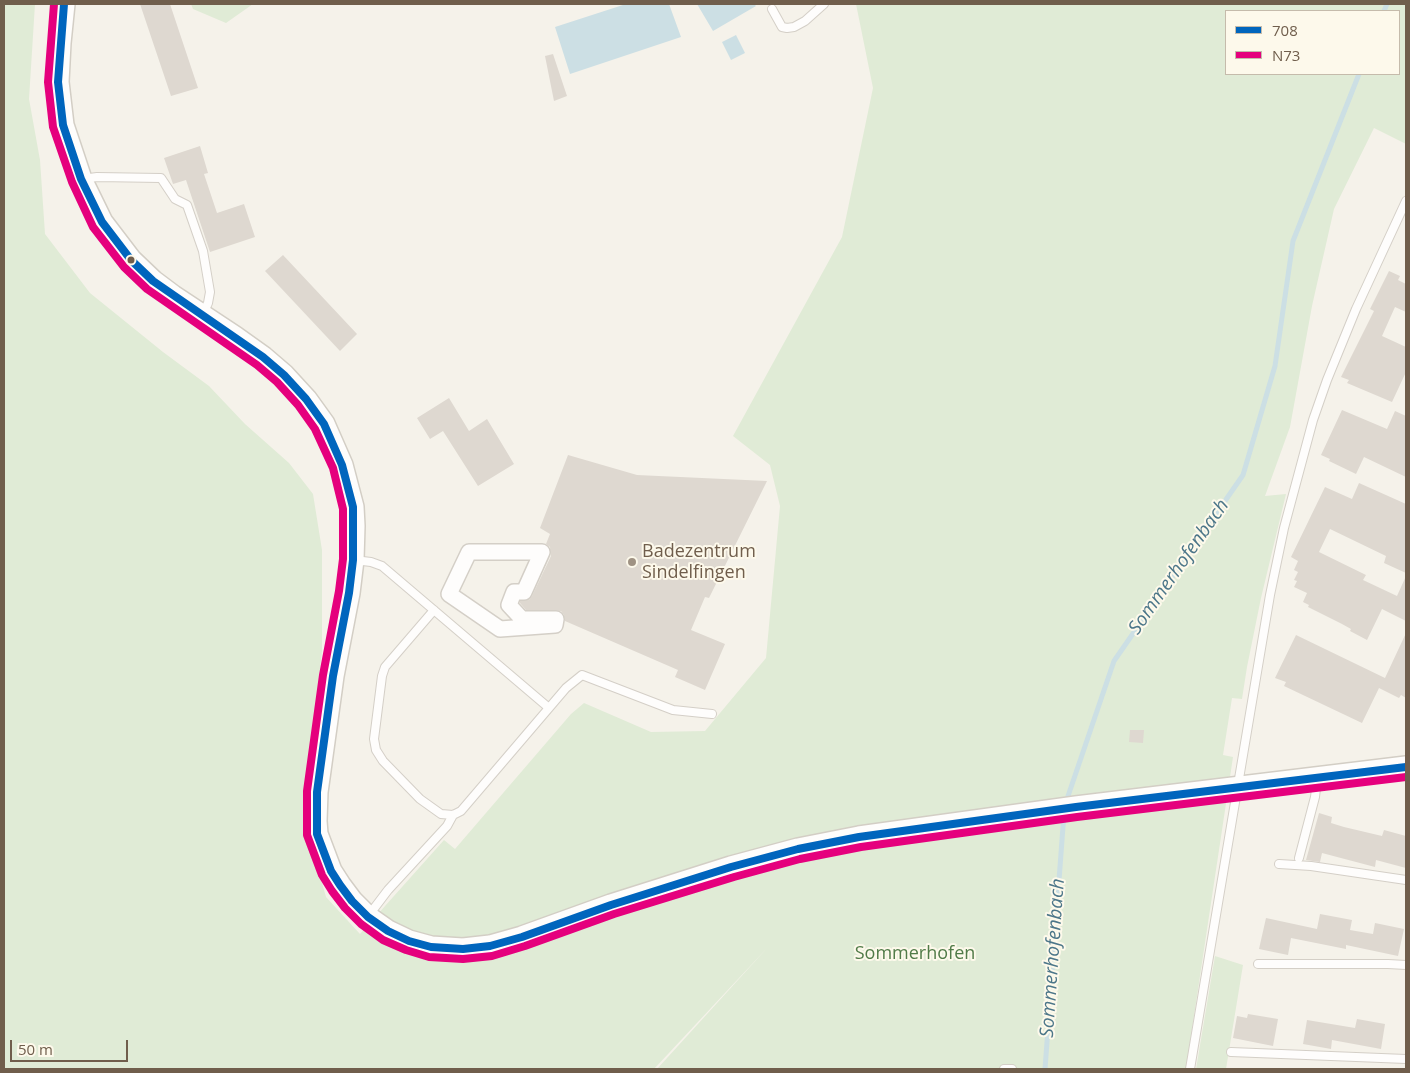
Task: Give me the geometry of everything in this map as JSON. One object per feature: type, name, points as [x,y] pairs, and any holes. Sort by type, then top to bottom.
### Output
[{"type":"street","points":[[64,4],[58,82],[60,111],[71,154],[102,222],[130,260],[153,281],[263,357],[284,376],[306,399],[324,424],[342,466],[352,507],[354,526],[353,560],[350,593],[333,676],[316,821],[319,842],[331,871],[352,901],[368,917],[395,935],[431,947],[463,949],[490,946],[522,938],[678,883],[798,849],[888,832],[1406,767]]},
{"type":"street","points":[[469,552],[542,552],[524,592],[514,592],[509,605],[522,619],[556,619],[554,625],[500,629],[449,594],[469,552]]},
{"type":"lane","points":[[772,9],[782,27],[787,28],[806,21],[824,4]]},
{"type":"lane","points":[[81,179],[96,176],[161,178],[175,200],[186,205],[203,251],[210,292],[208,303],[202,316]]},
{"type":"lane","points":[[1190,1069],[1270,595],[1284,528],[1313,420],[1349,326],[1406,202]]},
{"type":"lane","points":[[353,560],[371,562],[382,566],[549,708]]},
{"type":"lane","points":[[434,610],[385,667],[382,676],[374,739],[376,750],[383,761],[420,799],[442,814],[453,815],[461,811],[566,688],[582,675],[673,710],[712,714]]},
{"type":"lane","points":[[1299,858],[1315,796],[1317,778]]},
{"type":"lane","points":[[368,917],[388,890],[447,826],[453,815]]},
{"type":"lane","points":[[1279,864],[1311,866],[1406,880]]},
{"type":"lane","points":[[1258,964],[1406,965]]},
{"type":"lane","points":[[1231,1052],[1406,1059]]},
{"type":"lane","points":[[1004,1069],[1012,1069]]},
{"type":"green space","name":"Sommerhofen","points":[[4,4],[35,4],[29,99],[40,160],[45,234],[90,293],[163,352],[209,386],[245,424],[289,463],[313,494],[322,550],[322,651],[303,816],[326,897],[360,934],[444,840],[455,849],[571,714],[584,703],[651,732],[705,731],[766,658],[780,506],[770,465],[733,436],[842,237],[873,88],[856,4],[1406,4],[1406,144],[1374,128],[1334,209],[1312,306],[1290,427],[1265,496],[1286,494],[1261,598],[1242,699],[1232,698],[1223,755],[1233,757],[1186,1069],[657,1069],[768,947],[654,1069],[4,1069]]},
{"type":"green space","points":[[191,4],[253,4],[226,23],[193,9]]},
{"type":"green space","points":[[1215,956],[1243,965],[1226,1069],[1196,1069]]},
{"type":"shaded area","points":[[626,4],[669,4],[681,37],[570,74],[555,27]]},
{"type":"shaded area","points":[[697,4],[754,4],[756,6],[713,31]]},
{"type":"shaded area","points":[[736,35],[745,53],[731,60],[722,42]]},
{"type":"building","points":[[140,4],[170,4],[198,88],[171,96]]},
{"type":"building","points":[[553,54],[567,96],[554,101],[545,56]]},
{"type":"building","points":[[200,146],[208,173],[204,174],[217,213],[244,204],[255,237],[210,252],[186,180],[173,184],[164,158]]},
{"type":"building","points":[[283,255],[357,334],[340,351],[265,271]]},
{"type":"building","points":[[1389,271],[1400,276],[1398,280],[1406,284],[1406,312],[1395,307],[1382,336],[1406,347],[1406,372],[1392,402],[1347,383],[1349,380],[1341,377],[1374,311],[1370,309]]},
{"type":"building","points":[[449,398],[469,431],[487,419],[514,464],[478,486],[443,431],[430,439],[417,418]]},
{"type":"building","points":[[1342,410],[1387,429],[1395,411],[1406,416],[1406,477],[1364,457],[1356,474],[1321,455]]},
{"type":"building","name":"Badezentrum Sindelfingen","points":[[568,455],[637,475],[767,481],[709,598],[705,597],[691,630],[725,644],[705,690],[675,677],[678,670],[565,621],[561,611],[526,610],[520,603],[520,601],[529,600],[532,596],[551,556],[550,547],[546,544],[550,534],[540,528]]},
{"type":"building","points":[[1359,483],[1406,504],[1406,573],[1384,563],[1386,556],[1330,529],[1319,552],[1366,575],[1363,580],[1397,596],[1406,576],[1406,621],[1382,609],[1367,640],[1350,631],[1351,629],[1308,607],[1309,605],[1303,602],[1307,593],[1294,587],[1297,581],[1294,580],[1298,572],[1294,570],[1298,561],[1291,557],[1325,487],[1352,499]]},
{"type":"building","points":[[1406,633],[1406,698],[1401,695],[1399,698],[1379,688],[1362,723],[1284,686],[1286,682],[1275,678],[1296,635],[1385,678]]},
{"type":"building","points":[[1130,730],[1144,730],[1143,743],[1129,742]]},
{"type":"building","points":[[1319,813],[1332,817],[1331,823],[1344,827],[1382,836],[1384,830],[1406,836],[1406,868],[1376,860],[1375,867],[1322,853],[1320,862],[1306,860]]},
{"type":"building","points":[[1320,914],[1352,920],[1350,930],[1373,934],[1375,923],[1404,929],[1398,956],[1346,945],[1346,949],[1291,938],[1288,955],[1259,949],[1266,918],[1317,929]]},
{"type":"building","points":[[1248,1014],[1278,1019],[1273,1046],[1233,1038],[1237,1016],[1247,1018]]},
{"type":"building","points":[[1357,1019],[1385,1024],[1381,1049],[1332,1040],[1331,1049],[1303,1044],[1307,1020],[1355,1028]]},
{"type":"waterway","name":"Sommerhofenbach","points":[[1384,10],[1387,4]]},
{"type":"waterway","name":"Sommerhofenbach","points":[[1066,802],[1114,661],[1243,475],[1275,366],[1293,241],[1359,75]]},
{"type":"waterway","name":"Sommerhofenbach","points":[[1045,1069],[1064,813]]},
{"type":"transit line","name":"N73","points":[[54,4],[48,82],[53,127],[72,182],[93,227],[124,267],[147,289],[257,365],[277,382],[298,405],[315,429],[333,468],[343,509],[343,559],[323,675],[307,791],[307,835],[322,875],[332,891],[361,924],[383,940],[429,957],[463,959],[492,956],[614,914],[734,877],[800,859],[861,847],[1077,817],[1406,777]]},
{"type":"transit line","name":"708","points":[[64,4],[58,82],[63,125],[81,179],[102,222],[131,260],[153,281],[263,357],[284,375],[306,399],[324,424],[342,465],[353,507],[353,560],[349,593],[333,676],[317,792],[317,834],[331,871],[340,885],[352,901],[368,917],[388,931],[409,941],[431,947],[463,949],[490,946],[731,867],[798,849],[859,837],[1076,807],[1406,767]]},
{"type":"place","name":"Badezentrum Sindelfingen","points":[[632,562]]}]
